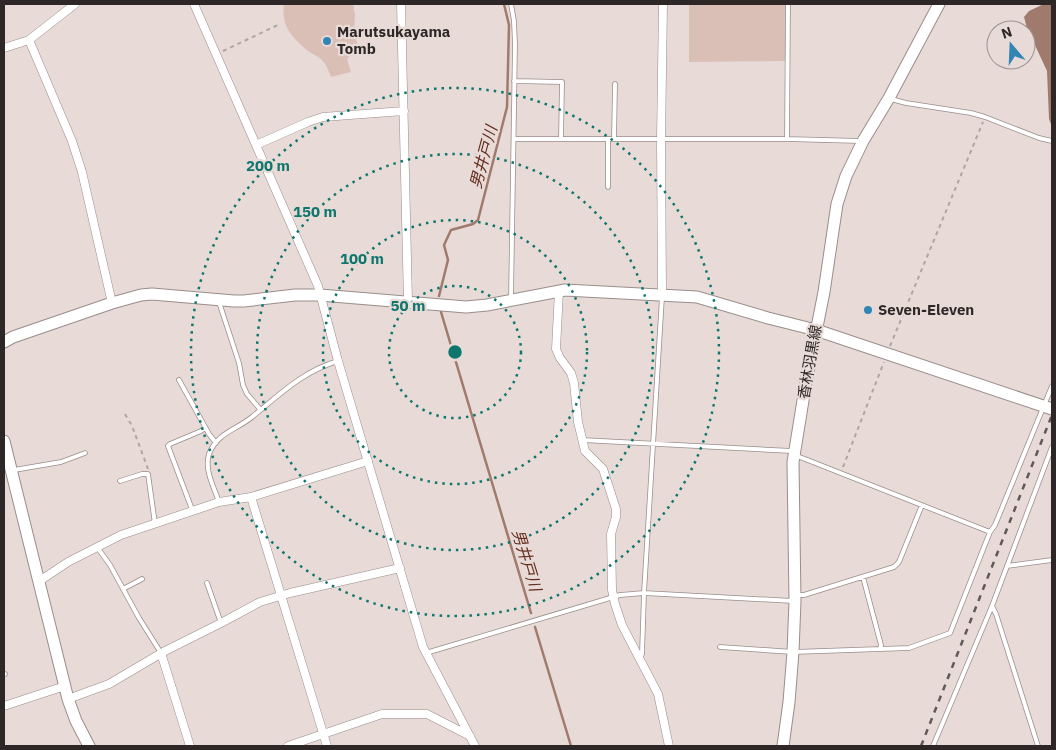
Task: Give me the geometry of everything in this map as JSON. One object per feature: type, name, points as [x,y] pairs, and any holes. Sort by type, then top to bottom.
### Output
[{"type":"street","points":[[4,48],[28,40],[75,4]]},
{"type":"street","points":[[194,4],[318,286],[338,361],[426,653],[475,746]]},
{"type":"street","points":[[401,4],[408,302]]},
{"type":"street","points":[[662,294],[661,140],[663,4]]},
{"type":"street","name":"香林羽黒線","points":[[782,746],[789,702],[793,652],[795,598],[793,462],[824,292],[836,204],[846,176],[863,141],[889,98],[939,4]]},
{"type":"street","points":[[28,40],[72,141],[82,172],[112,303]]},
{"type":"street","points":[[256,145],[323,117],[404,112]]},
{"type":"street","points":[[4,342],[13,337],[112,303],[152,294],[244,301],[295,295],[320,295],[466,307],[482,306],[572,290],[662,294],[696,297],[816,330],[1048,408]]},
{"type":"street","points":[[559,291],[556,350],[571,373],[574,383],[578,422],[585,451],[603,468],[616,509],[616,517],[611,534],[614,604],[622,625],[658,694],[669,746]]},
{"type":"street","points":[[4,441],[68,699],[76,721],[89,746]]},
{"type":"street","points":[[38,582],[68,562],[122,535],[219,502],[251,496],[368,461]]},
{"type":"street","points":[[251,496],[326,746]]},
{"type":"street","points":[[68,699],[109,684],[161,653],[260,602],[282,595],[400,568]]},
{"type":"street","points":[[161,653],[190,746]]},
{"type":"street","points":[[4,706],[65,686]]},
{"type":"street","points":[[288,746],[382,714],[427,714],[470,736]]},
{"type":"lane","points":[[511,4],[515,44],[511,300]]},
{"type":"lane","points":[[787,139],[788,4]]},
{"type":"lane","points":[[514,81],[562,82],[561,139]]},
{"type":"lane","points":[[614,139],[615,84]]},
{"type":"lane","points":[[889,98],[906,103],[971,113],[1052,141]]},
{"type":"lane","points":[[514,139],[787,139],[863,141]]},
{"type":"lane","points":[[608,139],[608,188]]},
{"type":"lane","points":[[640,660],[642,654],[662,294]]},
{"type":"lane","points":[[219,300],[239,363],[243,385],[247,394],[260,409]]},
{"type":"lane","points":[[219,502],[208,472],[207,463],[209,454],[216,442],[228,431],[250,418],[298,380],[329,363],[338,361]]},
{"type":"lane","points":[[179,380],[216,442]]},
{"type":"lane","points":[[720,647],[793,652],[909,648],[950,633],[990,532],[995,525],[1048,408],[1052,386]]},
{"type":"lane","points":[[193,512],[168,446],[206,428]]},
{"type":"lane","points":[[582,440],[794,453],[990,532]]},
{"type":"lane","points":[[933,746],[992,606],[1052,447]]},
{"type":"lane","points":[[11,470],[61,462],[85,454]]},
{"type":"lane","points":[[120,482],[142,474],[148,474],[155,524]]},
{"type":"lane","points":[[426,653],[613,596],[644,593],[795,598],[894,567],[899,562],[922,505]]},
{"type":"lane","points":[[97,547],[161,653]]},
{"type":"lane","points":[[1007,566],[1052,560]]},
{"type":"lane","points":[[863,577],[881,645],[880,649]]},
{"type":"lane","points":[[123,589],[142,579]]},
{"type":"lane","points":[[207,583],[221,623]]},
{"type":"lane","points":[[992,606],[1038,746]]},
{"type":"path","points":[[216,54],[280,24]]},
{"type":"path","points":[[840,473],[985,117]]},
{"type":"path","points":[[125,414],[137,439],[148,474]]},
{"type":"shaded area","name":"Marutsukayama Tomb","points":[[284,4],[353,4],[355,14],[354,33],[360,51],[353,53],[347,59],[351,72],[331,77],[322,60],[308,51],[289,31],[284,19]]},
{"type":"shaded area","points":[[689,4],[785,4],[785,61],[689,62]]},
{"type":"shaded area","points":[[1044,4],[1052,4],[1052,127],[1049,119],[1047,71],[1036,47],[1036,20],[1025,20],[1024,17],[1029,11]]},
{"type":"waterway","name":"男井戸川","points":[[439,296],[448,260],[444,245],[451,230],[473,224],[478,220],[507,107],[509,25],[504,4]]},
{"type":"waterway","name":"男井戸川","points":[[441,312],[531,613]]},
{"type":"waterway","name":"男井戸川","points":[[535,627],[571,746]]},
{"type":"railway","points":[[921,746],[1052,415]]},
{"type":"place","name":"Marutsukayama Tomb","points":[[327,41]]},
{"type":"place","name":"Seven-Eleven","points":[[868,310]]}]
